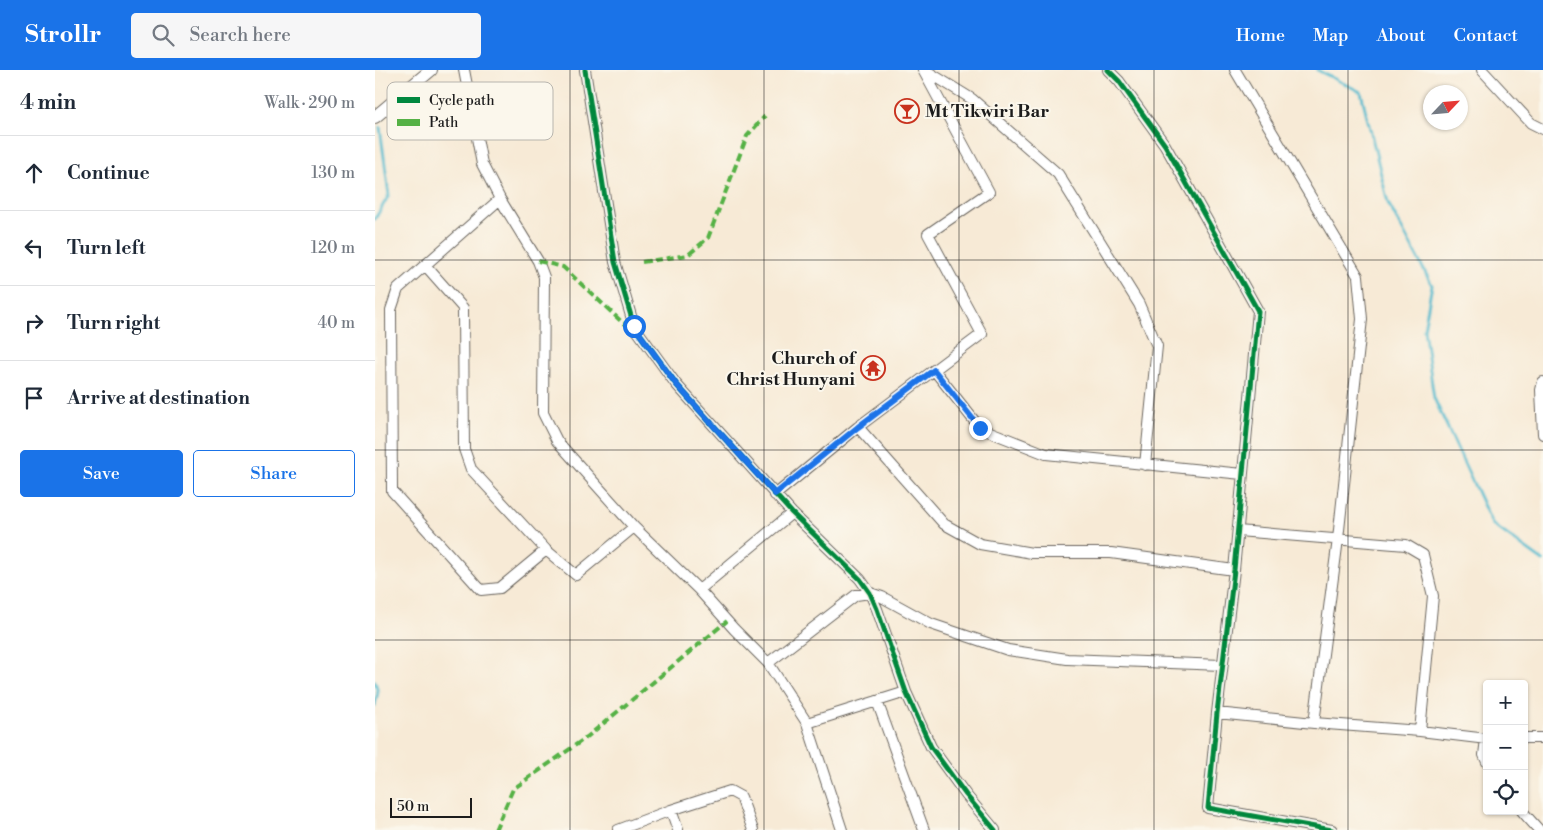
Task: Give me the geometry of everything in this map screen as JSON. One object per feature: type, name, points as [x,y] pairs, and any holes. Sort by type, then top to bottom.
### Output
[{"type":"street","points":[[417,82],[431,70]]},
{"type":"street","points":[[585,70],[615,262],[634,326],[676,384],[792,513],[860,579],[870,593],[877,609],[906,692],[931,747],[966,795],[995,830]]},
{"type":"street","points":[[775,494],[858,427],[982,334],[927,234],[989,192],[924,70]]},
{"type":"street","points":[[924,70],[971,99],[1058,174],[1139,304],[1157,346],[1145,465]]},
{"type":"street","points":[[1108,70],[1119,81],[1165,145],[1257,311],[1238,531],[1208,808],[1332,830]]},
{"type":"street","points":[[1235,70],[1358,276],[1362,319],[1338,539],[1314,723]]},
{"type":"street","points":[[1482,70],[1531,123],[1543,130]]},
{"type":"street","points":[[375,117],[387,107]]},
{"type":"street","points":[[477,140],[482,164],[538,261],[544,277],[543,413],[557,441],[634,527],[699,590],[768,663],[807,723],[841,830]]},
{"type":"street","points":[[501,199],[398,289],[391,310],[392,491],[481,590],[499,588],[546,550]]},
{"type":"street","points":[[425,265],[463,308],[464,449],[471,469],[546,550],[576,574],[634,527]]},
{"type":"street","points":[[934,370],[980,428],[1046,454],[1242,474]]},
{"type":"street","points":[[1543,382],[1541,390],[1543,434]]},
{"type":"street","points":[[858,427],[944,524],[980,544],[1032,553],[1111,553],[1234,570]]},
{"type":"street","points":[[699,590],[792,513]]},
{"type":"street","points":[[1238,531],[1406,545],[1423,556],[1433,596],[1420,731]]},
{"type":"street","points":[[768,663],[856,595],[870,593],[882,597],[931,624],[1008,650],[1067,659],[1222,665]]},
{"type":"street","points":[[807,723],[906,692]]},
{"type":"street","points":[[877,701],[924,830]]},
{"type":"street","points":[[1217,713],[1420,731],[1483,739]]},
{"type":"street","points":[[1528,738],[1543,738]]},
{"type":"street","points":[[617,830],[730,791],[741,797],[753,830]]},
{"type":"street","points":[[671,810],[678,830]]},
{"type":"street","points":[[1525,815],[1539,830]]},
{"type":"waterway","points":[[1317,70],[1361,92],[1388,203],[1432,285],[1424,329],[1434,398],[1492,524],[1543,561]]},
{"type":"waterway","points":[[375,219],[389,195],[380,127]]},
{"type":"waterway","points":[[375,681],[378,692],[375,705]]},
{"type":"marked path","points":[[642,262],[688,255],[708,238],[747,136],[765,116]]},
{"type":"marked path","points":[[538,261],[563,267],[623,323],[634,326]]},
{"type":"marked path","points":[[495,830],[513,789],[587,737],[727,621]]},
{"type":"cycle path","points":[[585,70],[615,262],[634,326],[676,384],[792,513],[860,579],[870,593],[877,609],[906,692],[931,747],[966,795],[995,830]]},
{"type":"cycle path","points":[[1108,70],[1119,81],[1165,145],[1258,311],[1234,570],[1208,808],[1332,830]]},
{"type":"place","name":"Mt Tikwiri Bar","points":[[907,111]]},
{"type":"place","name":"Church of Christ Hunyani","points":[[873,368]]},
{"type":"route","points":[[634,326],[676,384],[775,494],[858,427],[934,370],[980,428]]}]
